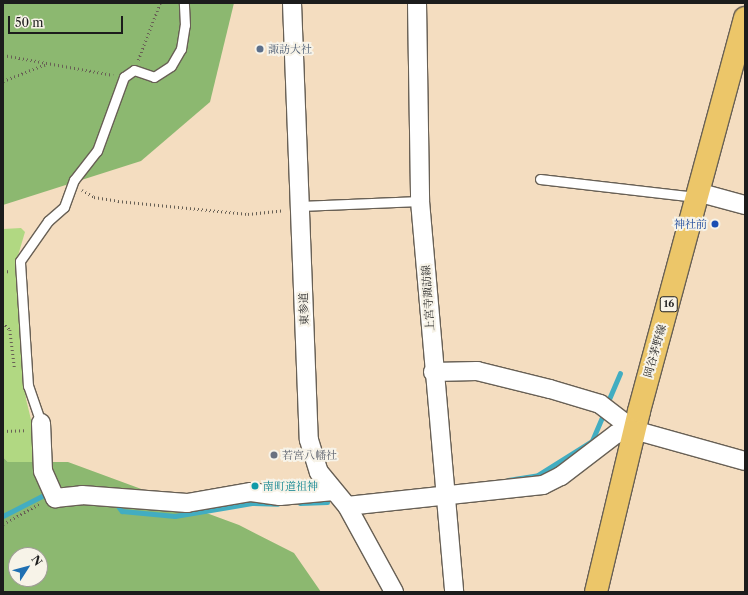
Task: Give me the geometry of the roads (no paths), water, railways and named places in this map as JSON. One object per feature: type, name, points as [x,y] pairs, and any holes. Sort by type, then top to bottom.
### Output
[{"type":"main road","name":"岡谷茅野線","points":[[596,592],[634,430],[745,18]]},
{"type":"street","name":"東参道","points":[[292,3],[309,440],[319,472],[347,506],[394,592]]},
{"type":"street","name":"上宮寺諏訪線","points":[[417,3],[420,202],[433,372],[454,592]]},
{"type":"street","points":[[697,195],[745,205]]},
{"type":"street","points":[[433,372],[477,371],[600,404],[634,430],[745,461]]},
{"type":"street","points":[[41,423],[42,471],[54,498],[82,495],[180,503],[251,492],[280,496],[334,491]]},
{"type":"street","points":[[347,506],[445,497],[543,484],[561,476],[616,434],[634,430]]},
{"type":"lane","points":[[41,423],[28,386],[20,260],[48,221],[64,207],[71,184],[97,151],[124,77],[134,70],[154,77],[171,66],[181,49],[185,25],[184,3]]},
{"type":"lane","points":[[540,179],[697,195]]},
{"type":"lane","points":[[300,206],[420,202]]},
{"type":"waterway","points":[[607,404],[620,374]]},
{"type":"waterway","points":[[508,480],[538,475],[592,441],[605,411]]},
{"type":"waterway","points":[[3,516],[48,493]]},
{"type":"waterway","points":[[300,503],[327,502]]},
{"type":"waterway","points":[[116,503],[122,511],[175,516],[253,503],[277,504]]},
{"type":"place","name":"諏訪大社","points":[[260,49]]},
{"type":"place","name":"神社前","points":[[715,224]]},
{"type":"place","name":"若宮八幡社","points":[[274,455]]},
{"type":"place","name":"南町道祖神","points":[[255,486]]}]
